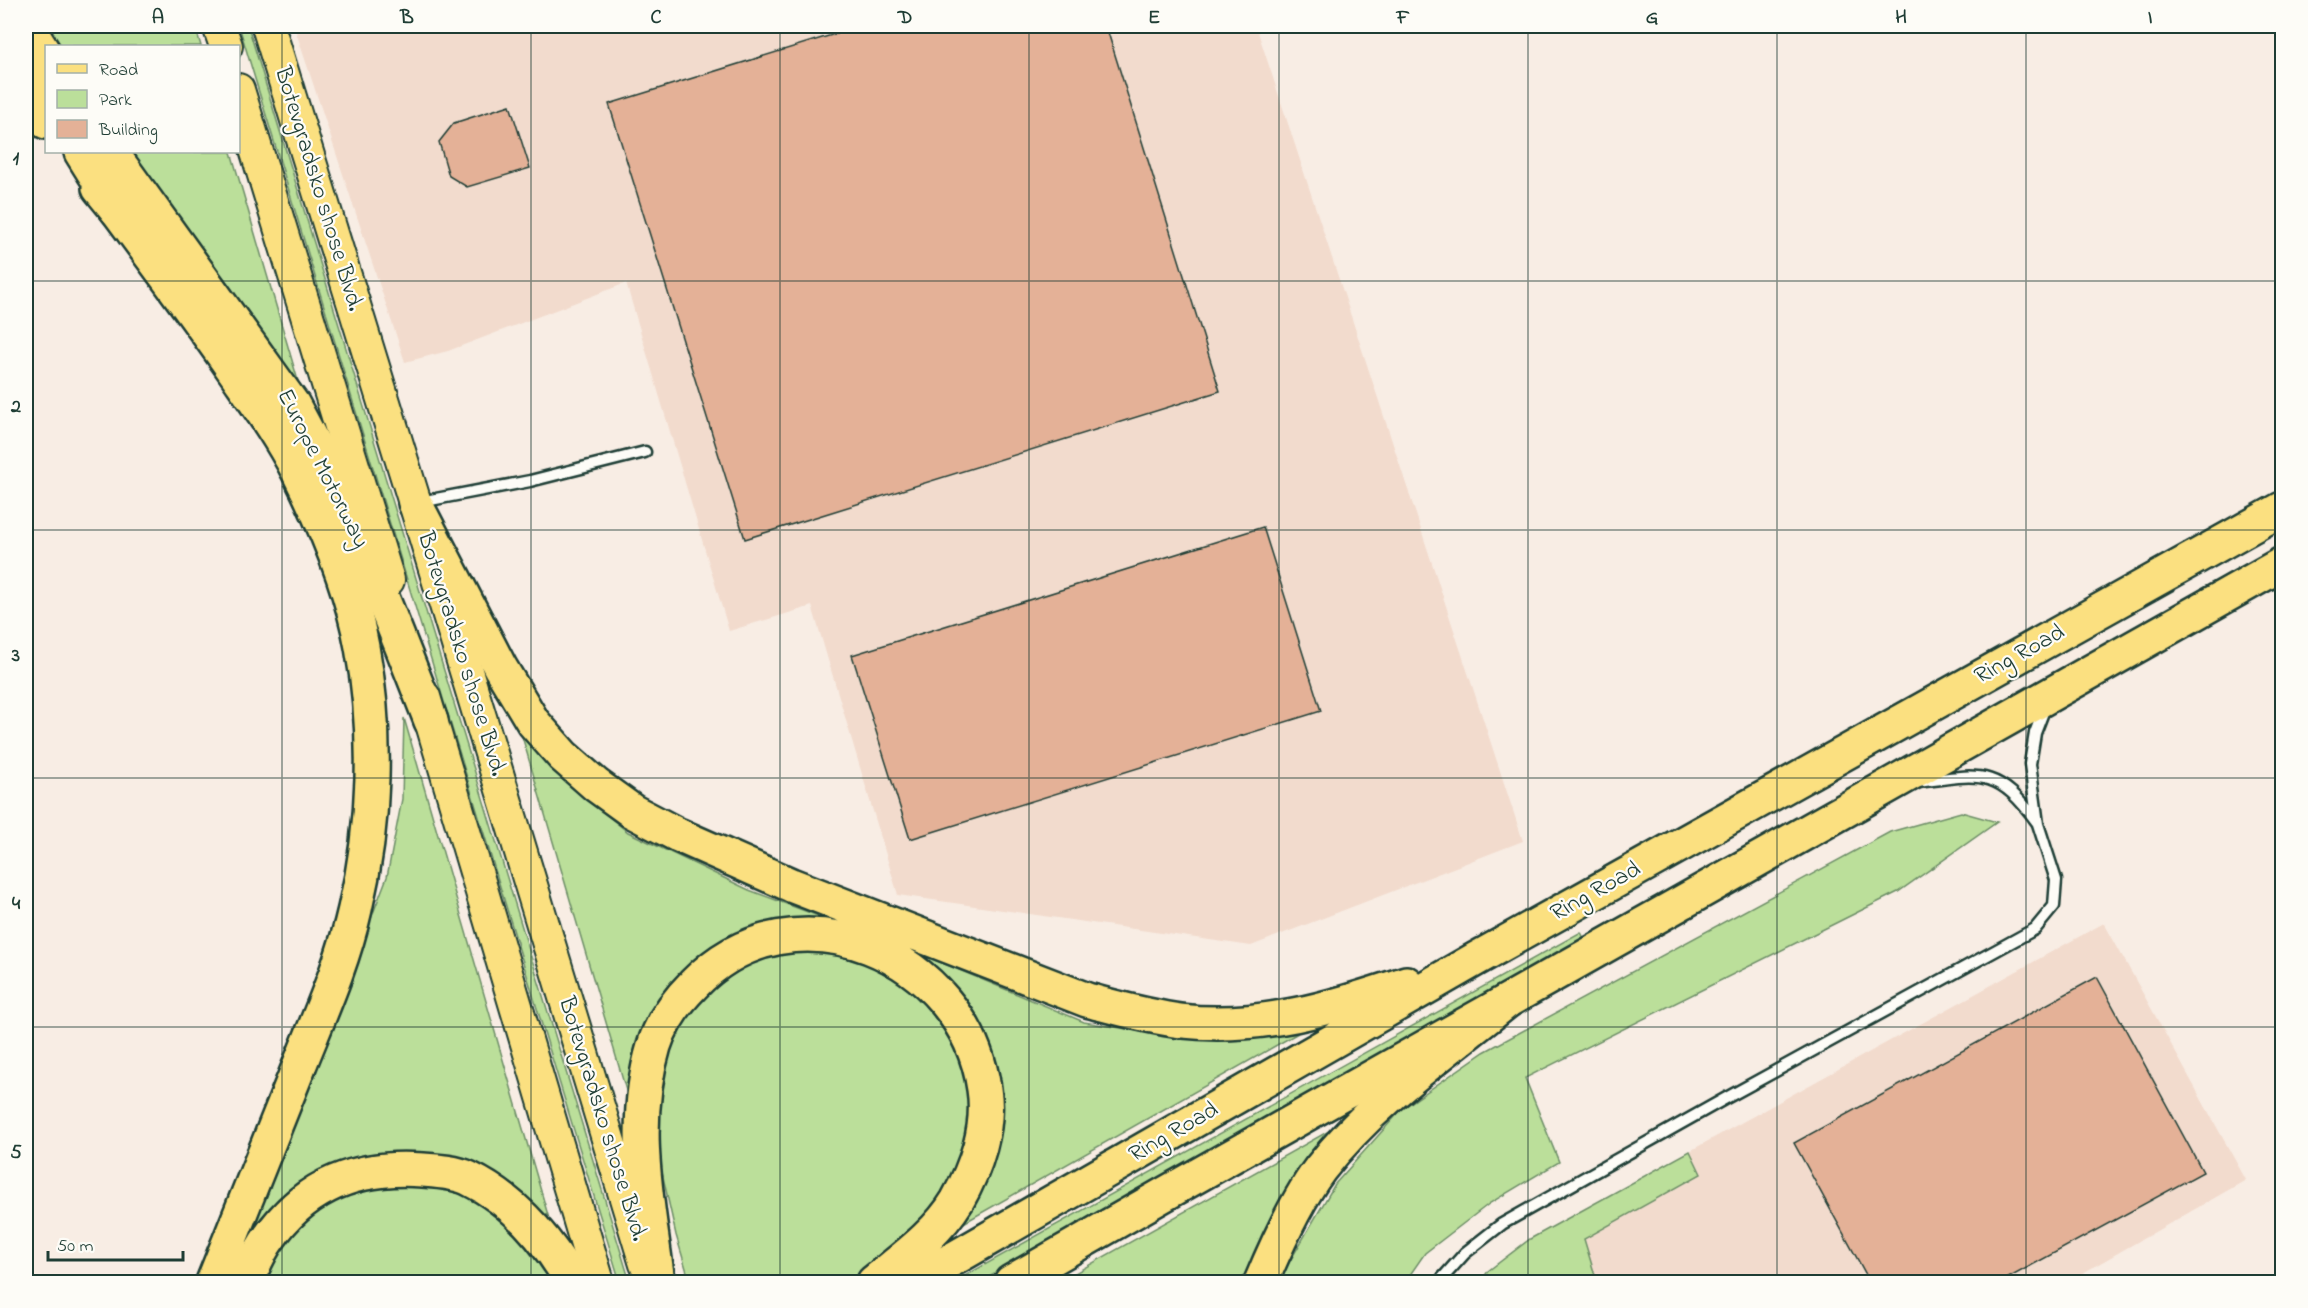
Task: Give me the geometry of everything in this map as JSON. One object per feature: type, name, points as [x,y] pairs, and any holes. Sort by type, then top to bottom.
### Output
[{"type":"highway","points":[[27,26],[45,54]]},
{"type":"highway","points":[[26,64],[45,95]]},
{"type":"highway","points":[[26,93],[45,121]]},
{"type":"highway","points":[[70,153],[117,210],[266,417],[297,469],[336,557],[362,644],[368,686],[372,777],[366,844],[355,910],[324,1002],[213,1282]]},
{"type":"highway","points":[[82,153],[117,210]]},
{"type":"highway","name":"Europe Motorway","points":[[112,153],[293,405],[358,538],[431,721]]},
{"type":"highway","points":[[415,503],[500,667],[533,722],[563,756],[596,785],[632,811],[678,835],[791,885],[1087,1000],[1135,1013],[1182,1021],[1228,1023],[1313,1012],[1476,960]]},
{"type":"highway","name":"Ring Road","points":[[913,1282],[1476,960],[2283,509]]},
{"type":"highway","name":"Ring Road","points":[[1011,1282],[2283,564]]},
{"type":"highway","points":[[658,1282],[642,1145],[641,1107],[655,1044],[670,1014],[705,972],[728,956],[755,944],[783,936],[812,934],[841,938],[871,946],[899,960],[925,979],[947,1002],[966,1030],[978,1059],[985,1091],[985,1118],[980,1146],[957,1201],[940,1224],[874,1282]]},
{"type":"highway","points":[[1261,1282],[1289,1222],[1318,1172],[1346,1137],[1377,1105],[1506,1002]]},
{"type":"highway","points":[[246,1282],[268,1238],[301,1203],[320,1189],[357,1173],[393,1168],[430,1170],[465,1176],[493,1193],[524,1216],[549,1247],[572,1282]]},
{"type":"main road","points":[[219,26],[226,45]]},
{"type":"main road","name":"Botevgradsko shose Blvd.","points":[[268,26],[651,1282]]},
{"type":"main road","name":"Botevgradsko shose Blvd.","points":[[240,97],[431,721],[598,1282]]},
{"type":"lane","points":[[415,503],[530,481],[645,452]]},
{"type":"lane","points":[[1439,1282],[1465,1253],[1502,1224],[1728,1097],[2035,930],[2054,906],[2056,880],[2038,824],[2030,764],[2036,733],[2050,696]]},
{"type":"lane","points":[[1891,785],[1980,776],[2008,788],[2020,798],[2038,824]]},
{"type":"shaded area","points":[[294,26],[1256,26],[1523,841],[1251,946],[898,895],[812,606],[729,631],[626,283],[448,351],[405,362]]},
{"type":"shaded area","points":[[2104,923],[2246,1180],[2067,1282],[1478,1282],[1488,1271],[1530,1239]]},
{"type":"green space","points":[[45,26],[195,26],[201,45],[58,45]]},
{"type":"green space","points":[[239,26],[248,26],[630,1282],[620,1282]]},
{"type":"green space","points":[[131,153],[231,153],[301,391]]},
{"type":"green space","points":[[404,718],[556,1243],[507,1189],[312,1180],[227,1282],[273,1173],[387,877],[402,799]]},
{"type":"green space","points":[[517,719],[547,764],[628,832],[749,890],[829,920],[781,925],[641,1041],[627,1094]]},
{"type":"green space","points":[[1961,812],[1997,822],[1898,892],[1525,1078],[1559,1162],[1490,1203],[1425,1253],[1405,1282],[1280,1282],[1335,1184],[1402,1109],[1484,1052],[1890,832]]},
{"type":"green space","points":[[1581,932],[1586,943],[980,1282],[954,1282]]},
{"type":"green space","points":[[819,949],[870,960],[914,986],[971,1068],[973,1120],[960,1170],[933,1214],[892,1256],[850,1282],[690,1282],[676,1235],[659,1159],[653,1109],[665,1052],[684,1015],[719,980],[767,955]]},
{"type":"green space","points":[[916,952],[1084,1022],[1213,1040],[1298,1033],[953,1229],[990,1174],[1000,1137],[1003,1094],[992,1050],[972,1010],[949,983]]},
{"type":"green space","points":[[1352,1118],[1253,1282],[1059,1282]]},
{"type":"green space","points":[[1690,1151],[1701,1174],[1584,1239],[1597,1282],[1481,1282],[1488,1271],[1530,1239]]},
{"type":"green space","points":[[432,1181],[473,1194],[520,1228],[560,1282],[258,1282],[299,1217],[356,1186]]},
{"type":"building","points":[[861,26],[1106,26],[1220,391],[745,539],[609,104]]},
{"type":"building","points":[[510,105],[530,168],[467,187],[449,176],[439,142],[454,123]]},
{"type":"building","points":[[1263,527],[1321,711],[910,839],[852,655]]},
{"type":"building","points":[[2097,977],[2203,1172],[2001,1282],[1870,1282],[1794,1143]]}]
